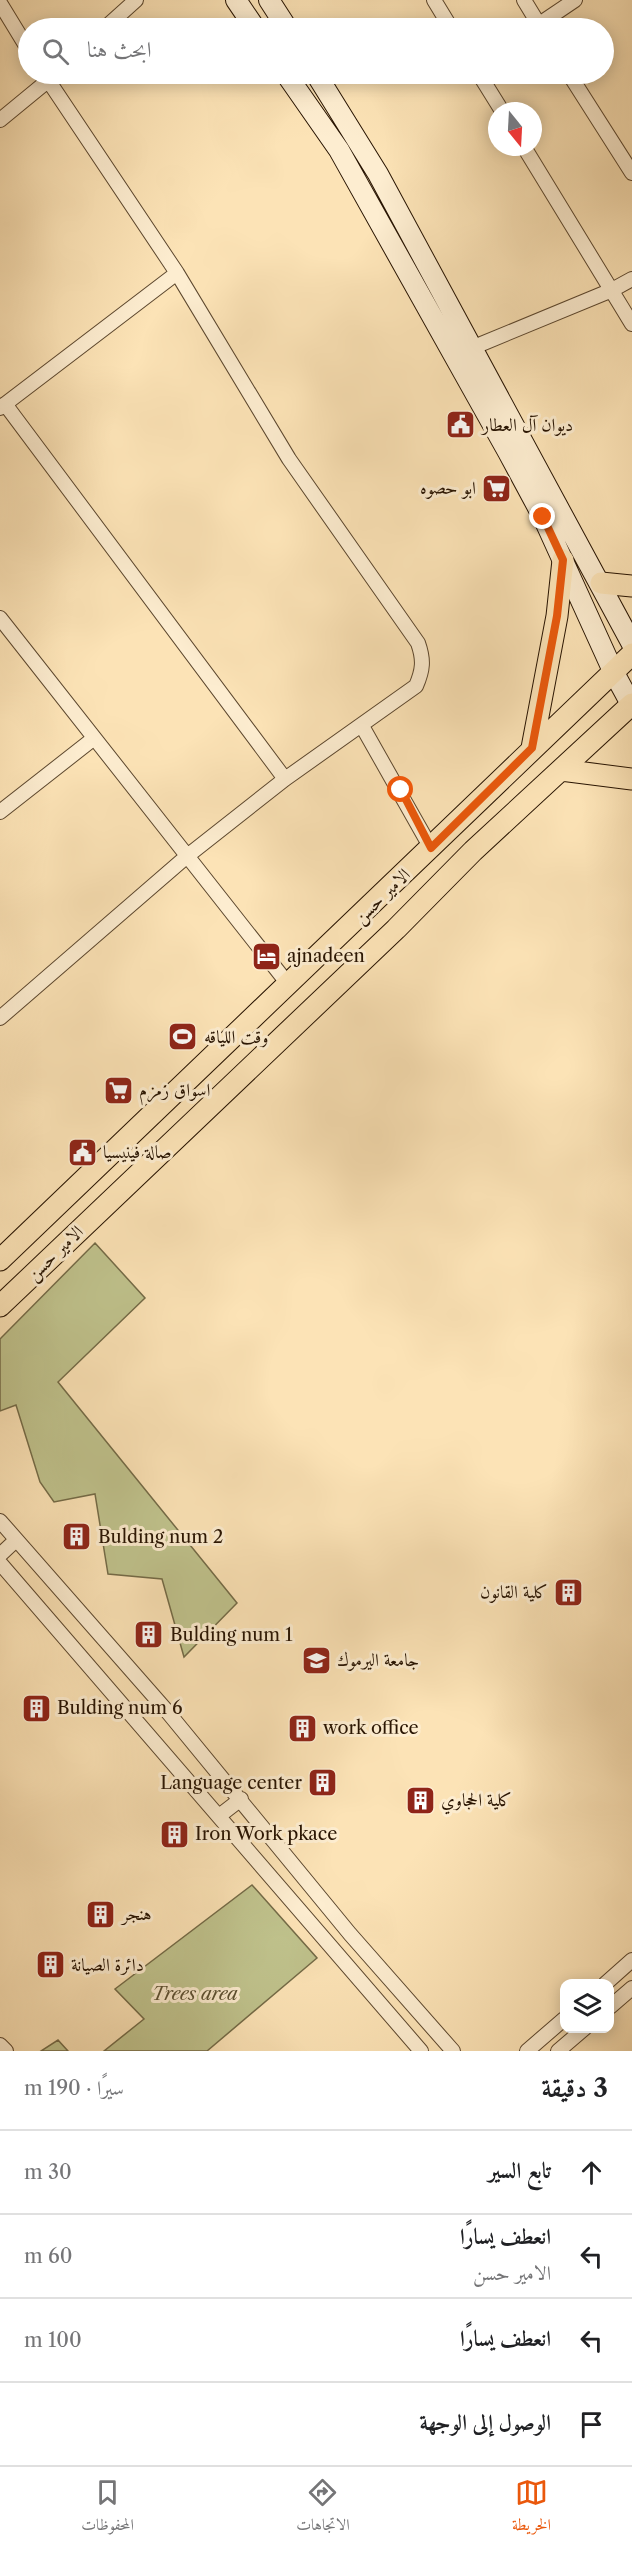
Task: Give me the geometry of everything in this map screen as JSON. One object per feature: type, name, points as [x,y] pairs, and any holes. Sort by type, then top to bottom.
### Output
[{"type":"main road","points":[[236,0],[248,18]]},
{"type":"main road","points":[[269,0],[281,18]]},
{"type":"main road","points":[[293,84],[350,170],[508,452],[563,560],[613,671],[632,705]]},
{"type":"main road","points":[[322,84],[368,156],[474,347],[632,644]]},
{"type":"main road","points":[[532,748],[557,616],[563,560]]},
{"type":"main road","points":[[601,583],[632,586]]},
{"type":"main road","name":"الامير حسن","points":[[0,1260],[632,654]]},
{"type":"main road","name":"الامير حسن","points":[[0,1306],[396,929],[473,851],[632,705]]},
{"type":"main road","points":[[561,770],[632,779]]},
{"type":"street","points":[[116,18],[136,0]]},
{"type":"street","points":[[434,0],[445,18]]},
{"type":"street","points":[[524,0],[535,18]]},
{"type":"street","points":[[552,18],[575,0]]},
{"type":"street","points":[[0,3],[18,33]]},
{"type":"street","points":[[0,120],[41,84]]},
{"type":"street","points":[[0,1018],[186,857],[285,778],[416,686],[423,672],[423,657],[418,643],[289,459],[177,273],[55,84]]},
{"type":"street","points":[[485,84],[496,102]]},
{"type":"street","points":[[575,84],[632,173]]},
{"type":"street","points":[[530,156],[632,324]]},
{"type":"street","points":[[177,273],[2,406],[285,778]]},
{"type":"street","points":[[474,347],[612,291],[632,279]]},
{"type":"street","points":[[0,618],[288,984]]},
{"type":"street","points":[[362,726],[431,848]]},
{"type":"street","points":[[0,812],[93,739]]},
{"type":"street","points":[[0,1521],[166,1710],[350,1934],[453,2051]]},
{"type":"street","points":[[0,1555],[16,1540]]},
{"type":"street","points":[[0,1563],[421,2051]]},
{"type":"street","points":[[219,1816],[241,1799]]},
{"type":"street","points":[[333,1948],[350,1934]]},
{"type":"street","points":[[610,1979],[632,1960]]},
{"type":"street","points":[[614,2003],[632,1988]]},
{"type":"street","points":[[527,2051],[560,2022]]},
{"type":"street","points":[[558,2051],[579,2033]]},
{"type":"street","points":[[0,2044],[6,2051]]},
{"type":"green space","points":[[95,1243],[145,1298],[58,1382],[237,1603],[184,1657],[162,1579],[108,1574],[95,1494],[54,1502],[40,1482],[16,1405],[0,1411],[0,1339]]},
{"type":"green space","name":"Trees area","points":[[252,1885],[317,1958],[207,2051],[104,2051],[144,2019],[115,1989]]},
{"type":"green space","points":[[58,2040],[68,2051],[41,2051]]},
{"type":"place","name":"ديوان آل العطار","points":[[461,425]]},
{"type":"place","name":"ابو حصوه","points":[[497,488]]},
{"type":"place","name":"ajnadeen","points":[[266,956]]},
{"type":"place","name":"وقت اللياقه","points":[[183,1037]]},
{"type":"place","name":"اسواق زمزم","points":[[118,1090]]},
{"type":"place","name":"صالة فينيسيا","points":[[82,1152]]},
{"type":"place","name":"Bulding num 2","points":[[77,1537]]},
{"type":"place","name":"كلية القانون","points":[[569,1592]]},
{"type":"place","name":"Bulding num 1","points":[[149,1635]]},
{"type":"place","name":"جامعة اليرموك","points":[[316,1660]]},
{"type":"place","name":"Bulding num 6","points":[[36,1708]]},
{"type":"place","name":"work office","points":[[302,1728]]},
{"type":"place","name":"Language center","points":[[323,1783]]},
{"type":"place","name":"كلية الحجاوي","points":[[420,1800]]},
{"type":"place","name":"Iron Work pkace","points":[[174,1834]]},
{"type":"place","name":"هنجر","points":[[101,1914]]},
{"type":"place","name":"دائرة الصيانة","points":[[50,1965]]},
{"type":"route","points":[[401,790],[431,848],[532,748],[557,616],[563,560],[543,517]]}]
